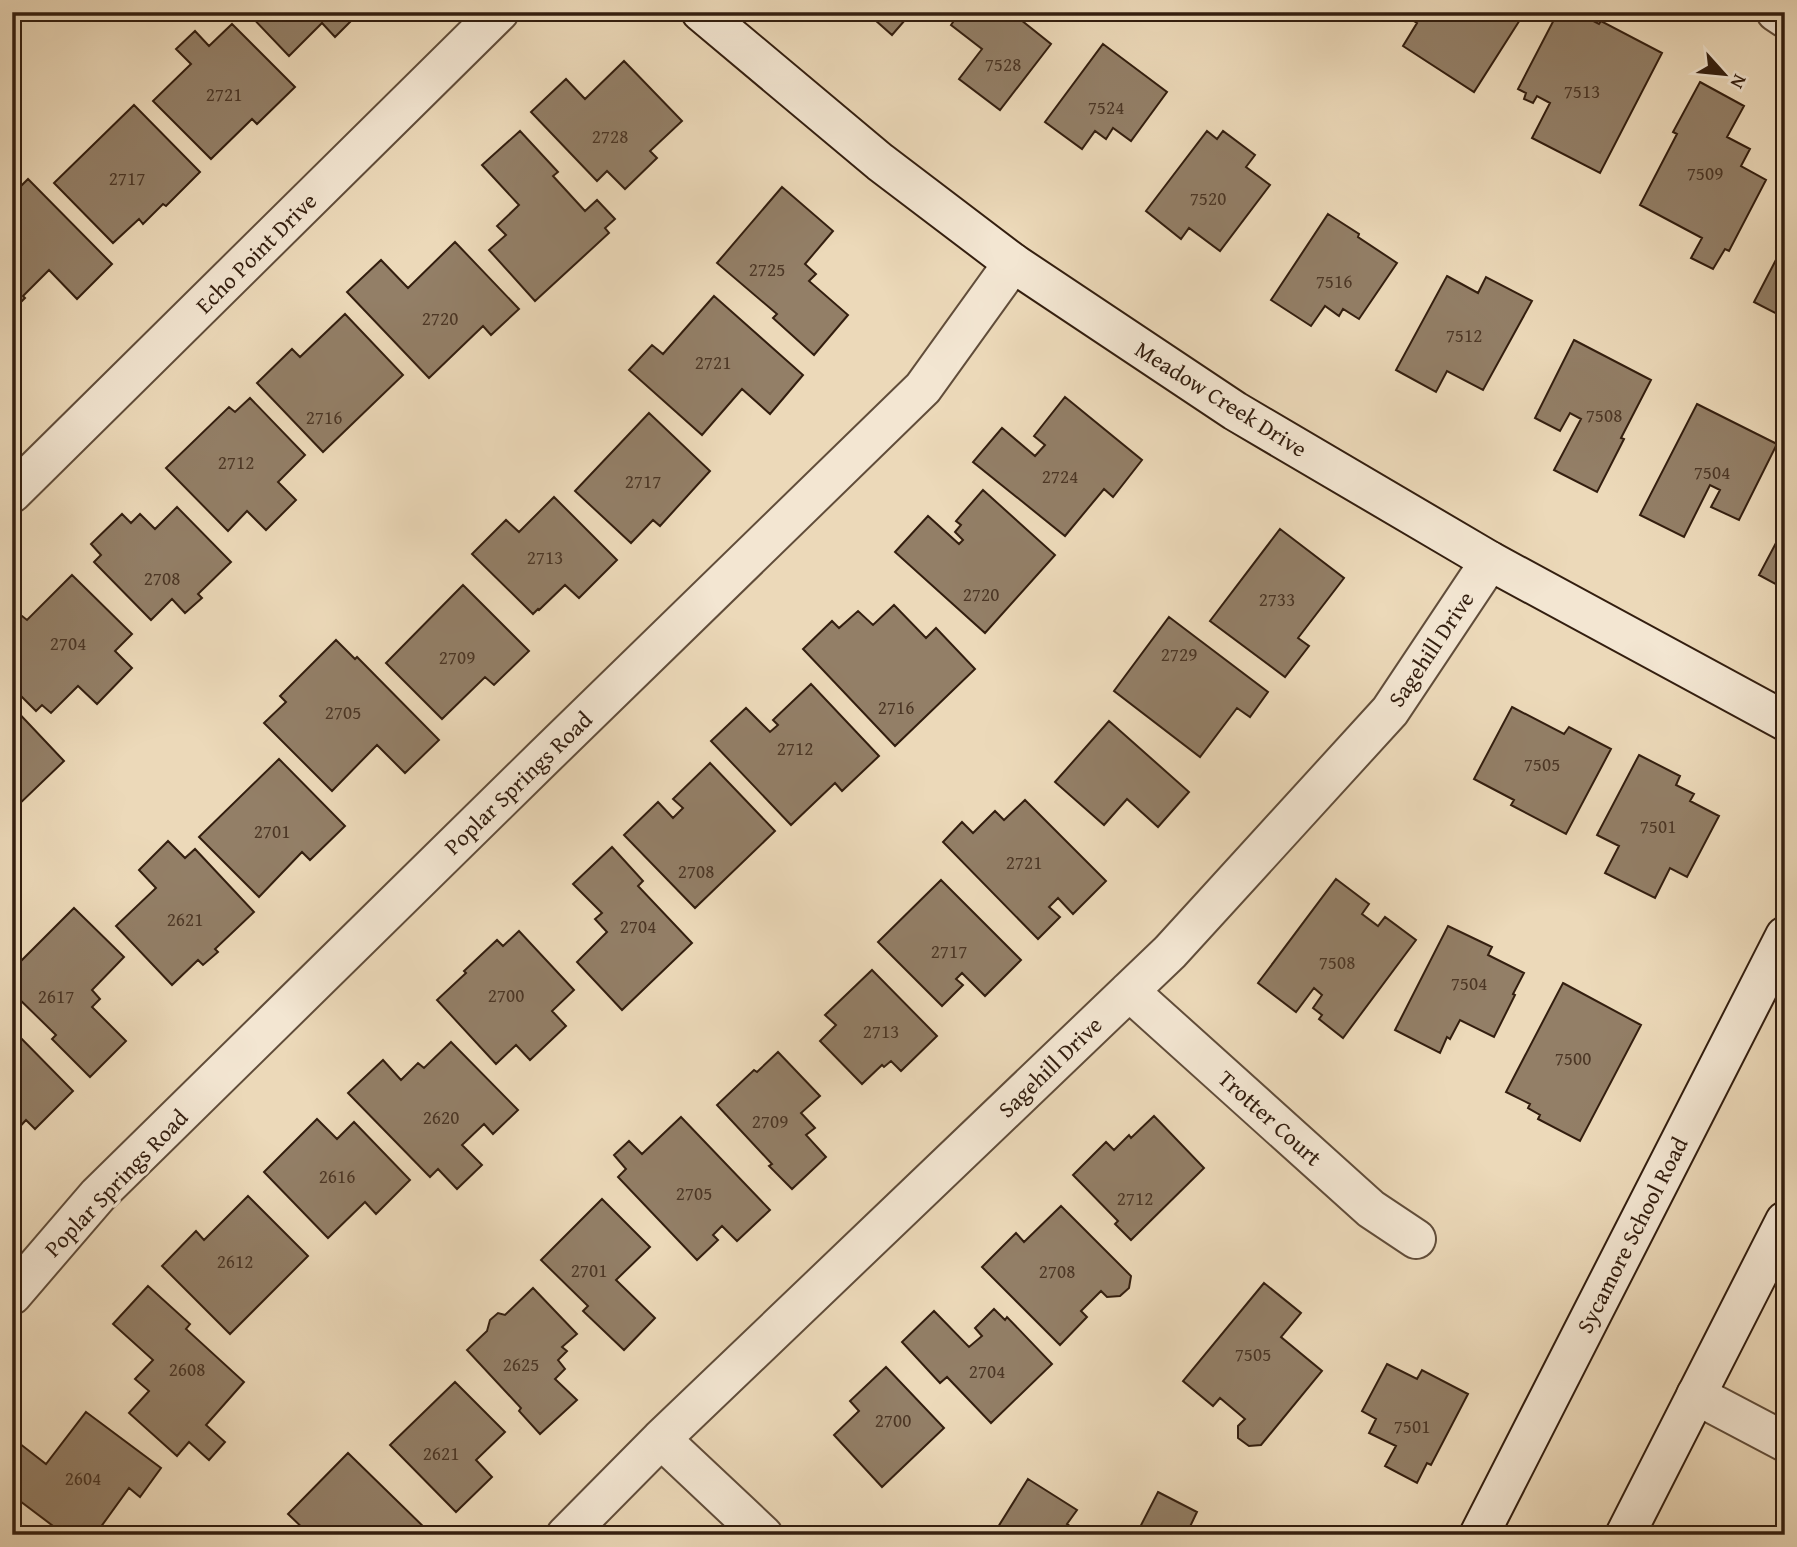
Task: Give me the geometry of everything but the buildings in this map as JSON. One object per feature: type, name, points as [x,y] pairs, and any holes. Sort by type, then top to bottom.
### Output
[{"type":"street","name":"Echo Point Drive","points":[[12,493],[499,12]]},
{"type":"street","name":"Meadow Creek Drive","points":[[701,12],[880,162],[1013,263],[1236,411],[1490,561],[1785,721]]},
{"type":"street","points":[[1776,12],[1785,18]]},
{"type":"street","name":"Poplar Springs Road","points":[[12,1295],[98,1195],[923,388],[1013,263]]},
{"type":"street","name":"Sagehill Drive","points":[[566,1535],[661,1439],[1170,952],[1390,712],[1490,561]]},
{"type":"street","name":"Sycamore School Road","points":[[1479,1535],[1785,936]]},
{"type":"street","name":"Trotter Court","points":[[1129,992],[1371,1209],[1416,1239]]},
{"type":"street","points":[[1625,1535],[1785,1221]]},
{"type":"street","points":[[1696,1395],[1785,1442]]},
{"type":"street","points":[[661,1439],[763,1535]]}]
